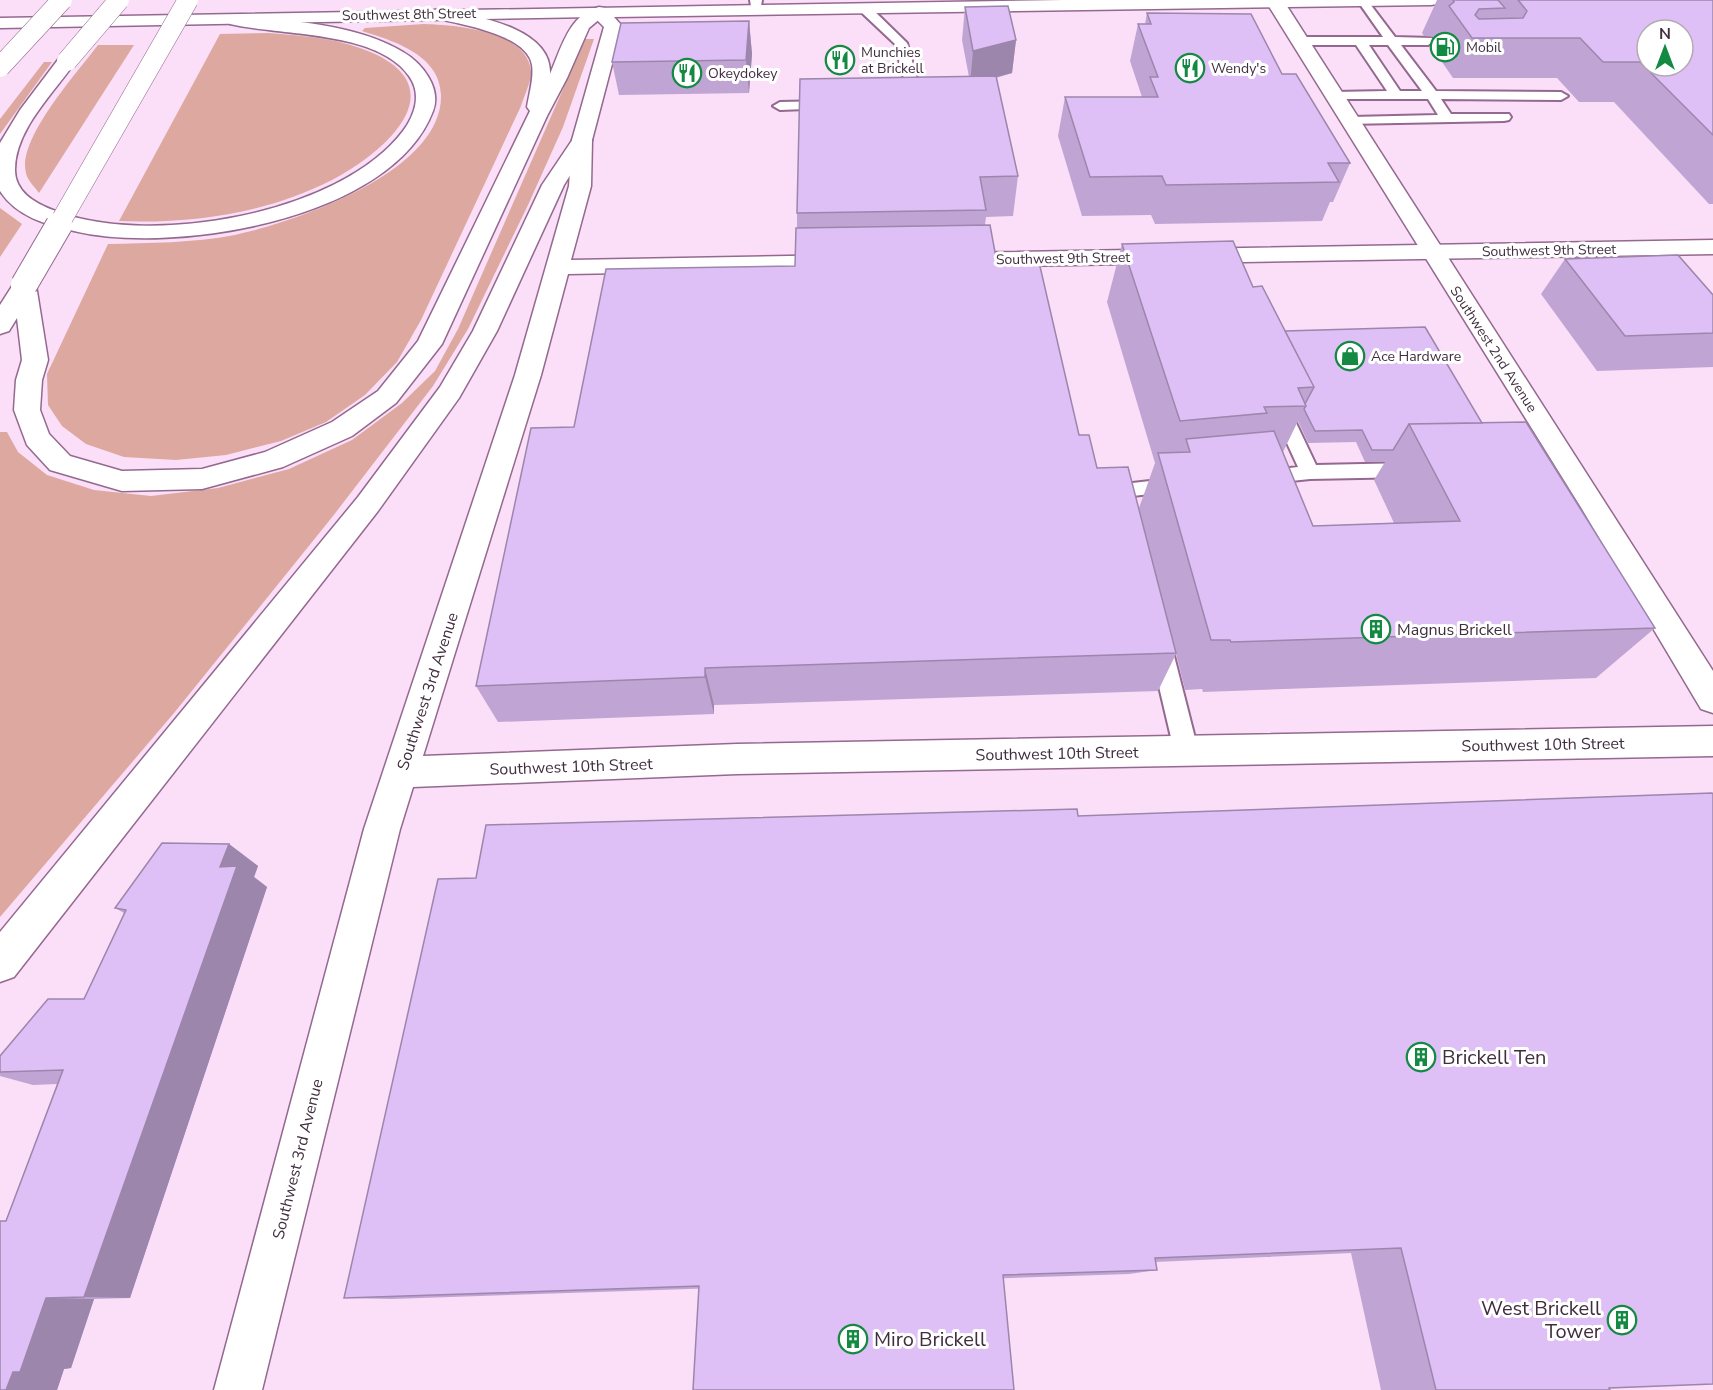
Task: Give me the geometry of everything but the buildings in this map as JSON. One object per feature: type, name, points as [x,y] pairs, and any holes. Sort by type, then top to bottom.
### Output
[{"type":"main road","points":[[0,67],[62,0]]},
{"type":"main road","points":[[119,0],[67,61],[15,132],[6,155],[4,174],[10,191],[22,204],[49,218],[79,227],[122,232],[159,231],[208,227],[258,219],[306,203],[357,180],[397,151],[418,126],[427,102],[424,82],[398,56],[342,36],[236,20]]},
{"type":"main road","points":[[0,326],[189,0]]},
{"type":"main road","name":"Southwest 8th Street","points":[[0,24],[440,14],[601,6],[756,5],[864,8],[1079,2],[1431,0]]},
{"type":"main road","name":"Southwest 2nd Avenue","points":[[1274,1],[1432,251],[1559,468],[1713,699]]},
{"type":"main road","points":[[24,285],[35,360],[29,380],[27,410],[37,438],[60,463],[122,481],[202,479],[273,459],[342,429],[387,397],[429,344],[537,116],[558,78],[581,25],[601,6]]},
{"type":"main road","name":"Southwest 3rd Avenue","points":[[238,1390],[382,829],[528,375],[580,186],[582,141],[613,26],[601,6]]},
{"type":"main road","points":[[440,14],[500,30],[531,47],[541,63],[537,116]]},
{"type":"main road","points":[[0,963],[368,504],[450,392],[485,331],[553,185],[582,141]]},
{"type":"main road","name":"Southwest 9th Street","points":[[933,261],[1213,266],[1432,251],[1713,247]]},
{"type":"main road","points":[[557,267],[866,261]]},
{"type":"main road","name":"Southwest 10th Street","points":[[401,772],[737,759],[1713,741]]},
{"type":"lane","points":[[1362,1],[1387,27],[1392,41],[1447,118]]},
{"type":"lane","points":[[864,8],[901,43],[917,104],[906,104]]},
{"type":"lane","points":[[1298,41],[1428,41]]},
{"type":"lane","points":[[1360,42],[1396,95]]},
{"type":"lane","points":[[1402,54],[1437,53]]},
{"type":"lane","points":[[1334,96],[1561,96]]},
{"type":"lane","points":[[780,106],[837,105]]},
{"type":"lane","points":[[1351,121],[1504,117]]},
{"type":"lane","points":[[1271,390],[1310,472]]},
{"type":"lane","points":[[1239,479],[1310,472],[1424,470]]},
{"type":"lane","points":[[1131,525],[1122,490],[1192,483]]},
{"type":"lane","points":[[1156,630],[1186,750]]},
{"type":"shaded area","points":[[424,24],[470,28],[503,38],[517,46],[526,57],[531,75],[521,106],[421,320],[397,362],[365,395],[326,422],[281,441],[226,455],[176,460],[124,457],[86,444],[62,426],[48,405],[47,374],[108,244],[203,240],[235,235],[293,218],[327,205],[393,170],[418,148],[435,123],[441,95],[439,81],[433,70],[413,52],[401,45],[362,31],[365,28]]},
{"type":"shaded area","points":[[268,33],[349,44],[375,54],[399,70],[409,87],[410,105],[402,123],[370,156],[350,169],[332,180],[282,201],[201,218],[119,221],[220,34]]},
{"type":"shaded area","points":[[585,39],[594,39],[563,127],[468,329],[433,386],[333,516],[174,713],[0,917],[0,432],[7,432],[18,452],[47,475],[94,490],[151,496],[218,488],[289,469],[352,440],[402,403],[435,371],[458,329]]},
{"type":"shaded area","points":[[98,45],[134,45],[39,193],[29,181],[26,173],[26,159],[30,143],[51,107]]},
{"type":"shaded area","points":[[44,62],[52,62],[0,134],[0,119]]},
{"type":"shaded area","points":[[0,208],[22,224],[0,257]]},
{"type":"place","name":"Mobil","points":[[1445,47]]},
{"type":"place","name":"Munchies at Brickell","points":[[840,60]]},
{"type":"place","name":"Wendy's","points":[[1190,68]]},
{"type":"place","name":"Okeydokey","points":[[687,73]]},
{"type":"place","name":"Ace Hardware","points":[[1350,356]]},
{"type":"place","name":"Magnus Brickell","points":[[1376,629]]},
{"type":"place","name":"Brickell Ten","points":[[1421,1057]]},
{"type":"place","name":"West Brickell Tower","points":[[1622,1320]]},
{"type":"place","name":"Miro Brickell","points":[[853,1339]]}]
